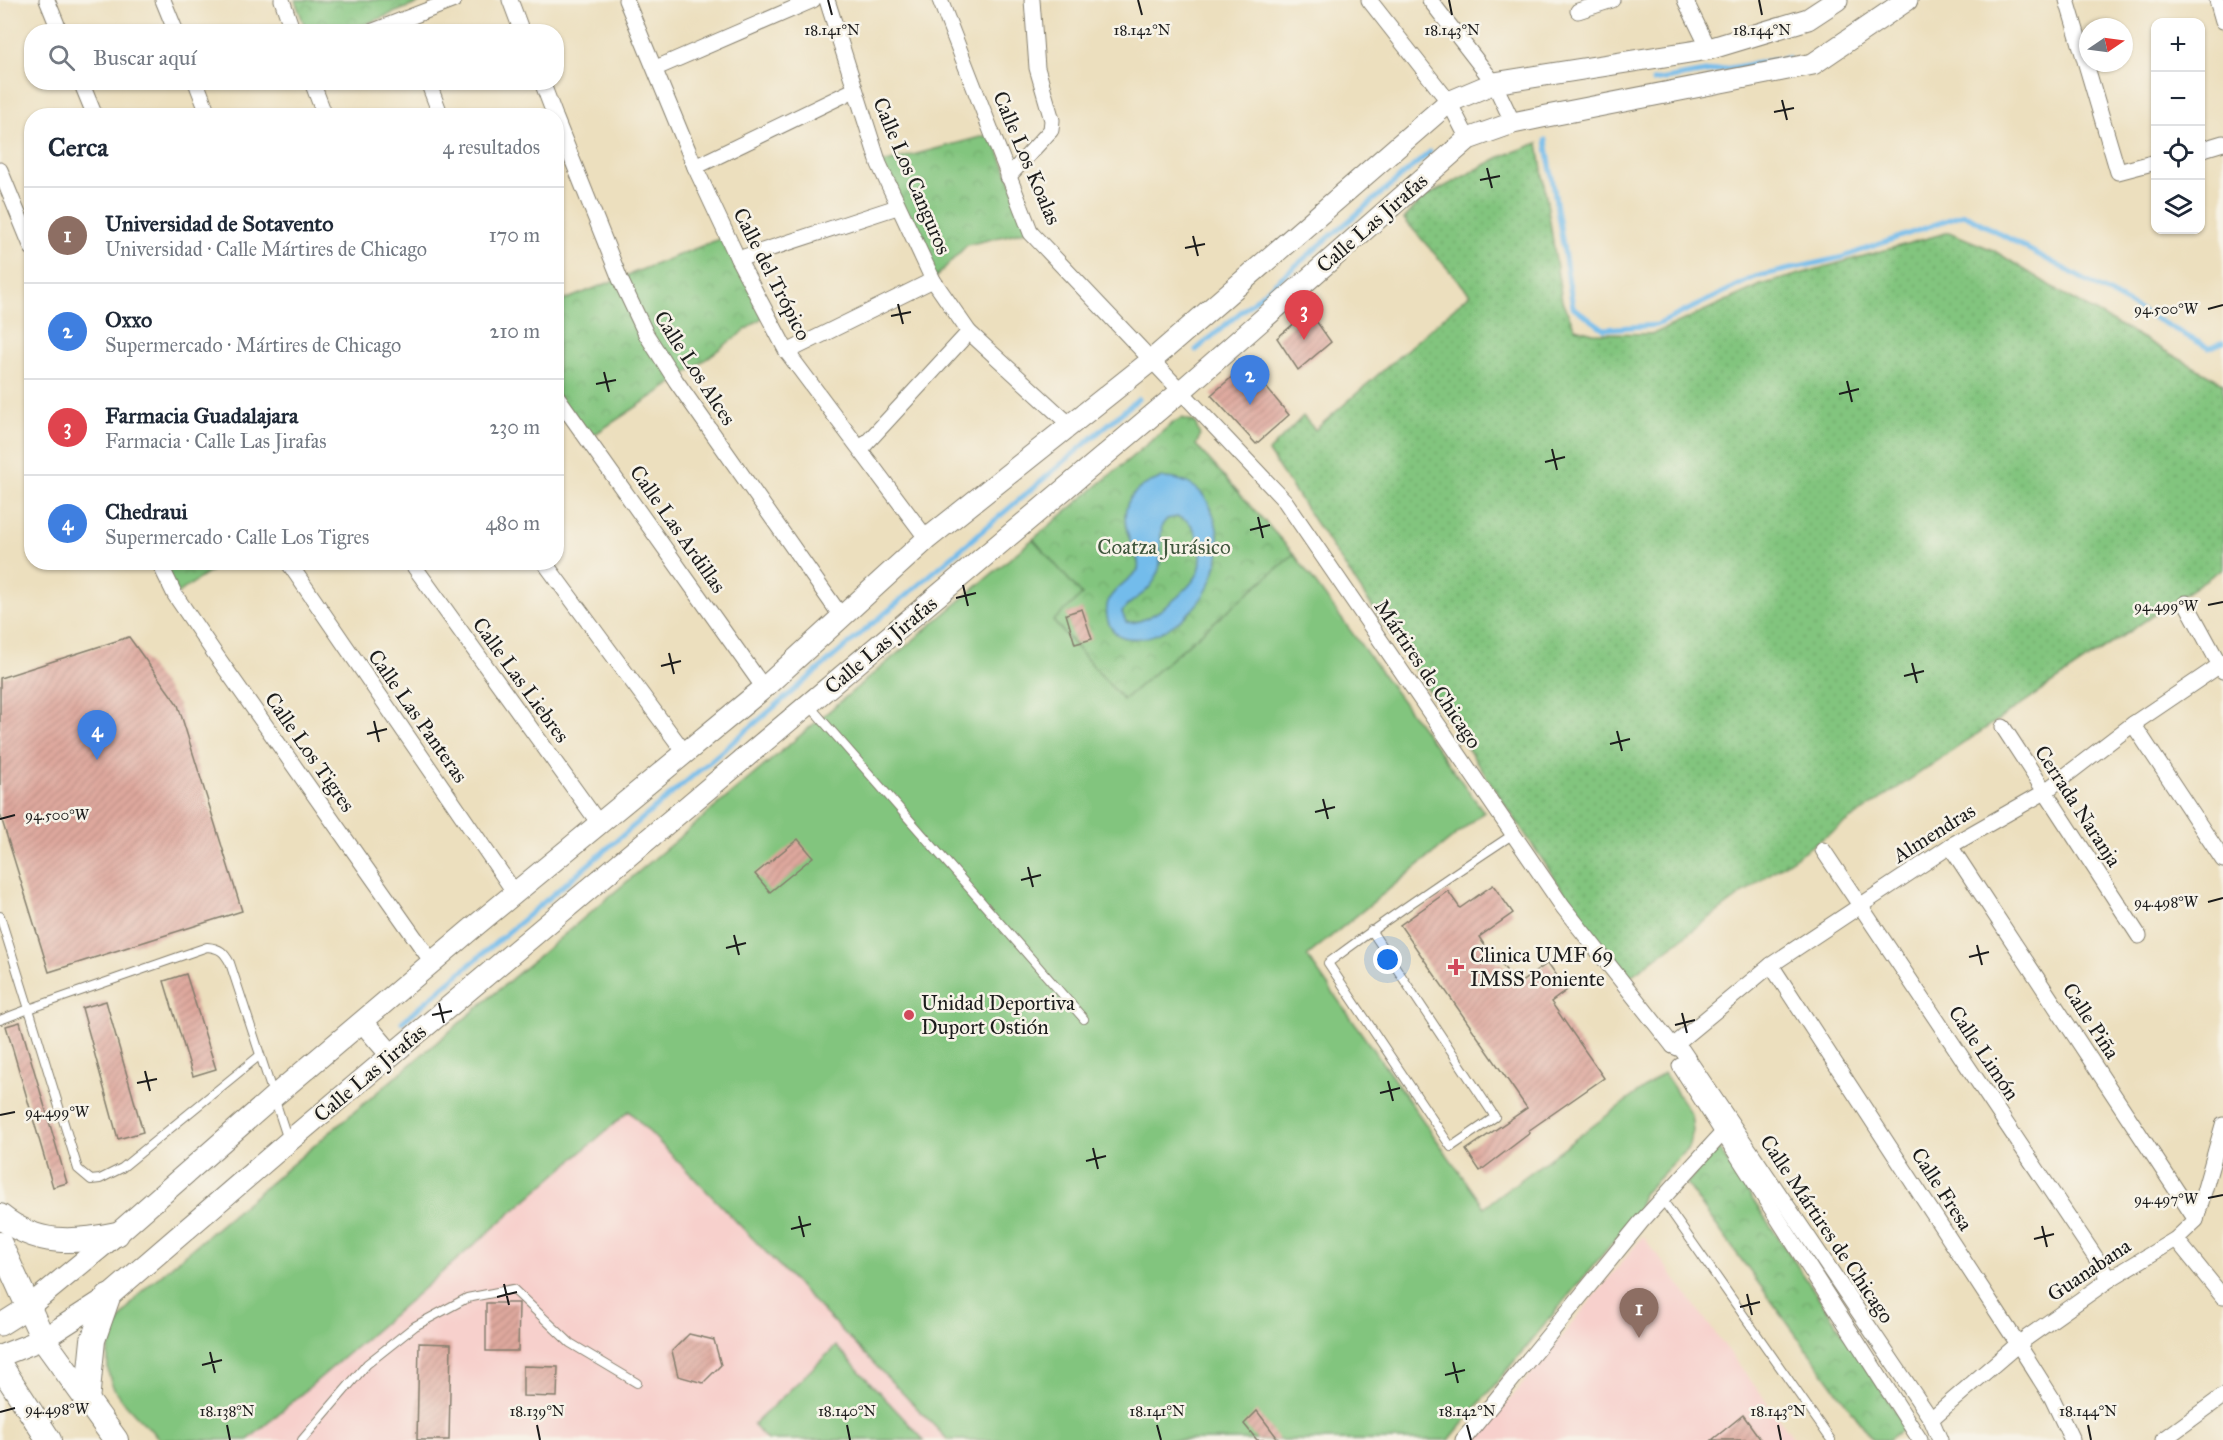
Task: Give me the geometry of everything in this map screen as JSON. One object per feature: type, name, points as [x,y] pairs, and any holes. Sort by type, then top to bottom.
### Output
[{"type":"main road","name":"Calle Las Jirafas","points":[[0,1325],[27,1308],[117,1234],[432,962],[598,822],[764,688],[927,539],[1152,360],[1449,102],[1494,83],[1709,49],[1808,19],[1837,0]]},
{"type":"main road","name":"Calle Las Jirafas","points":[[0,1356],[43,1339],[108,1297],[288,1142],[1180,392],[1468,139],[1513,123],[1813,64],[1907,0]]},
{"type":"main road","points":[[363,1022],[392,1055]]},
{"type":"main road","points":[[0,1216],[27,1233],[46,1240],[87,1241],[117,1234]]},
{"type":"main road","points":[[0,1244],[43,1339],[116,1440]]},
{"type":"main road","points":[[87,1401],[93,1340],[108,1297]]},
{"type":"main road","points":[[0,1365],[49,1440]]},
{"type":"street","points":[[47,0],[57,24]]},
{"type":"street","points":[[163,0],[173,24]]},
{"type":"street","points":[[282,0],[290,24]]},
{"type":"street","points":[[408,24],[454,0]]},
{"type":"street","points":[[510,0],[519,24]]},
{"type":"street","name":"Calle del Trópico","points":[[626,0],[695,167],[738,259],[787,352],[927,539]]},
{"type":"street","points":[[656,68],[813,0]]},
{"type":"street","name":"Calle Los Canguros","points":[[827,0],[854,90],[897,207],[933,280],[969,332],[1069,424]]},
{"type":"street","name":"Calle Los Koalas","points":[[940,0],[1031,232],[1180,392]]},
{"type":"street","points":[[1008,177],[1051,130],[1052,120],[1037,68],[1032,0]]},
{"type":"street","points":[[1369,0],[1449,102],[1468,139]]},
{"type":"street","points":[[1430,0],[1494,83],[1513,123]]},
{"type":"street","points":[[1578,11],[1612,0]]},
{"type":"street","points":[[1685,0],[1709,49]]},
{"type":"street","points":[[2067,0],[2118,172],[2151,163]]},
{"type":"street","points":[[2217,0],[2223,21]]},
{"type":"street","points":[[84,90],[92,108]]},
{"type":"street","points":[[199,90],[206,108]]},
{"type":"street","points":[[315,90],[322,108]]},
{"type":"street","points":[[431,90],[438,108]]},
{"type":"street","name":"Calle Los Alces","points":[[545,90],[552,108]]},
{"type":"street","points":[[695,167],[854,90]]},
{"type":"street","name":"Calle Los Alces","points":[[564,137],[620,279],[646,334],[675,381],[841,616]]},
{"type":"street","points":[[2205,148],[2223,143]]},
{"type":"street","points":[[0,170],[24,228]]},
{"type":"street","points":[[738,259],[897,207]]},
{"type":"street","points":[[787,352],[933,280]]},
{"type":"street","points":[[861,448],[969,332]]},
{"type":"street","name":"Mártires de Chicago","points":[[1180,392],[1285,501],[1512,835],[1563,907],[1629,990]]},
{"type":"street","name":"Calle Las Ardillas","points":[[564,405],[764,688]]},
{"type":"street","name":"Calle Los Tigres","points":[[163,570],[176,595],[213,651],[432,962]]},
{"type":"street","name":"Calle Las Panteras","points":[[293,570],[515,893]]},
{"type":"street","name":"Calle Las Liebres","points":[[417,570],[598,822]]},
{"type":"street","points":[[550,570],[685,753]]},
{"type":"street","points":[[2186,603],[2222,667]]},
{"type":"street","name":"Almendras","points":[[1673,1046],[1771,965],[1950,846],[2043,793],[2133,724],[2222,667]]},
{"type":"street","points":[[2133,724],[2223,860]]},
{"type":"street","name":"Cerrada Naranja","points":[[2003,728],[2043,793],[2139,936]]},
{"type":"street","name":"Calle Piña","points":[[1950,846],[2196,1220]]},
{"type":"street","name":"Calle Limón","points":[[1824,850],[2110,1279]]},
{"type":"street","name":"Calle Fresa","points":[[1771,965],[2018,1344],[2052,1398],[2072,1440]]},
{"type":"street","name":"Calle Mártires de Chicago","points":[[1629,990],[1673,1046],[1682,1050],[1727,1128],[1920,1440]]},
{"type":"street","points":[[2196,1220],[2223,1125]]},
{"type":"street","points":[[1464,1440],[1641,1222],[1727,1128]]},
{"type":"street","name":"Calle Mártires de Chicago","points":[[1727,1128],[1931,1419],[1940,1440]]},
{"type":"street","name":"Guanabana","points":[[1931,1419],[2018,1344],[2110,1279],[2176,1239],[2196,1220]]},
{"type":"street","points":[[2176,1239],[2223,1297]]},
{"type":"street","points":[[2163,1440],[2223,1396]]},
{"type":"lane","points":[[808,705],[1084,1019]]},
{"type":"lane","points":[[1371,930],[1495,1117],[1451,1148],[1328,963],[1371,930],[1512,835]]},
{"type":"lane","points":[[0,916],[78,1169],[91,1180],[100,1179],[137,1157],[259,1056]]},
{"type":"lane","points":[[0,1020],[164,961],[207,947],[217,948],[225,953],[230,963],[288,1142]]},
{"type":"lane","points":[[1662,1199],[1831,1440]]},
{"type":"lane","points":[[302,1440],[367,1364],[415,1326],[467,1298],[513,1289],[570,1343],[637,1383]]},
{"type":"shaded area","points":[[629,1110],[948,1440],[248,1440]]},
{"type":"shaded area","points":[[1643,1236],[1795,1440],[1477,1440]]},
{"type":"green space","points":[[295,0],[426,0],[366,24],[304,24]]},
{"type":"green space","points":[[992,134],[1030,230],[967,245],[933,280],[879,164]]},
{"type":"green space","points":[[1538,143],[1562,301],[1575,328],[1593,333],[1653,334],[1761,285],[1949,232],[1993,250],[2070,298],[2223,383],[2223,568],[1764,878],[1624,981],[1268,452],[1303,416],[1315,430],[1470,294],[1404,219],[1423,198],[1500,157]]},
{"type":"green space","points":[[727,236],[767,314],[676,381],[589,438],[570,413],[564,417],[564,300]]},
{"type":"green space","name":"Coatza Jurásico","points":[[1182,418],[1195,422],[1200,436],[1196,445],[1294,554],[1123,700],[1053,621],[1081,595],[1033,539],[1174,422]]},
{"type":"green space","name":"Unidad Deportiva Duport Ostión","points":[[1033,539],[1082,595],[1053,621],[1123,700],[1294,554],[1484,812],[1307,956],[1484,1207],[1664,1073],[1691,1114],[1693,1131],[1688,1148],[1643,1194],[1637,1213],[1449,1440],[948,1440],[629,1111],[248,1440],[160,1440],[122,1400],[113,1387],[109,1374],[109,1347],[113,1334],[126,1311],[143,1290]]},
{"type":"green space","points":[[162,570],[212,570],[175,595]]},
{"type":"green space","points":[[1718,1148],[1906,1427],[1888,1440],[1873,1440],[1686,1184]]},
{"type":"green space","points":[[836,1346],[924,1440],[767,1440],[753,1425]]},
{"type":"water","points":[[1162,478],[1180,480],[1200,492],[1210,505],[1219,548],[1213,577],[1198,602],[1178,622],[1157,634],[1135,639],[1118,635],[1108,621],[1107,607],[1112,595],[1138,570],[1138,559],[1127,531],[1126,510],[1134,494],[1150,482]],"holes":[[[1181,518],[1191,525],[1198,538],[1201,557],[1195,579],[1156,613],[1145,619],[1126,622],[1122,612],[1127,605],[1147,590],[1157,575],[1162,525],[1167,519]]]},
{"type":"building","points":[[1309,311],[1331,342],[1298,370],[1277,338]]},
{"type":"building","points":[[1247,364],[1289,415],[1256,444],[1211,395]]},
{"type":"building","points":[[1082,609],[1092,639],[1075,644],[1066,614]]},
{"type":"building","points":[[129,637],[178,705],[242,911],[49,972],[0,814],[0,678]]},
{"type":"building","points":[[798,839],[813,857],[770,892],[755,874]]},
{"type":"building","points":[[1493,885],[1513,913],[1479,937],[1497,964],[1500,962],[1517,985],[1548,963],[1567,990],[1551,1002],[1604,1078],[1528,1131],[1530,1133],[1480,1171],[1466,1150],[1527,1108],[1400,925],[1448,891],[1460,908]]},
{"type":"building","points":[[186,974],[216,1069],[193,1076],[164,981]]},
{"type":"building","points":[[106,1001],[143,1132],[118,1139],[82,1008]]},
{"type":"building","points":[[20,1022],[67,1183],[53,1187],[6,1026]]},
{"type":"building","points":[[486,1303],[519,1303],[518,1351],[486,1351]]},
{"type":"building","points":[[689,1334],[714,1340],[721,1365],[703,1383],[678,1376],[672,1351]]},
{"type":"building","points":[[419,1343],[451,1344],[449,1440],[417,1440]]},
{"type":"building","points":[[523,1366],[558,1367],[557,1397],[523,1396]]},
{"type":"building","points":[[1257,1411],[1279,1440],[1257,1440],[1244,1424]]},
{"type":"building","points":[[1743,1415],[1761,1440],[1712,1440]]},
{"type":"waterway","points":[[1653,81],[1788,58]]},
{"type":"waterway","points":[[1546,140],[1573,307],[1604,329],[1657,325],[1755,277],[1843,257],[1964,214],[2209,348],[2223,342]]},
{"type":"waterway","points":[[1196,350],[1430,152]]},
{"type":"waterway","points":[[402,1022],[1138,399]]},
{"type":"place","name":"Farmacia Guadalajara","points":[[1304,340]]},
{"type":"place","name":"Oxxo","points":[[1250,405]]},
{"type":"place","name":"Chedraui","points":[[97,760]]},
{"type":"place","name":"Clinica UMF 69 IMSS Poniente","points":[[1456,967]]},
{"type":"place","name":"Unidad Deportiva Duport Ostión","points":[[909,1015]]},
{"type":"place","name":"Universidad de Sotavento","points":[[1639,1338]]}]
